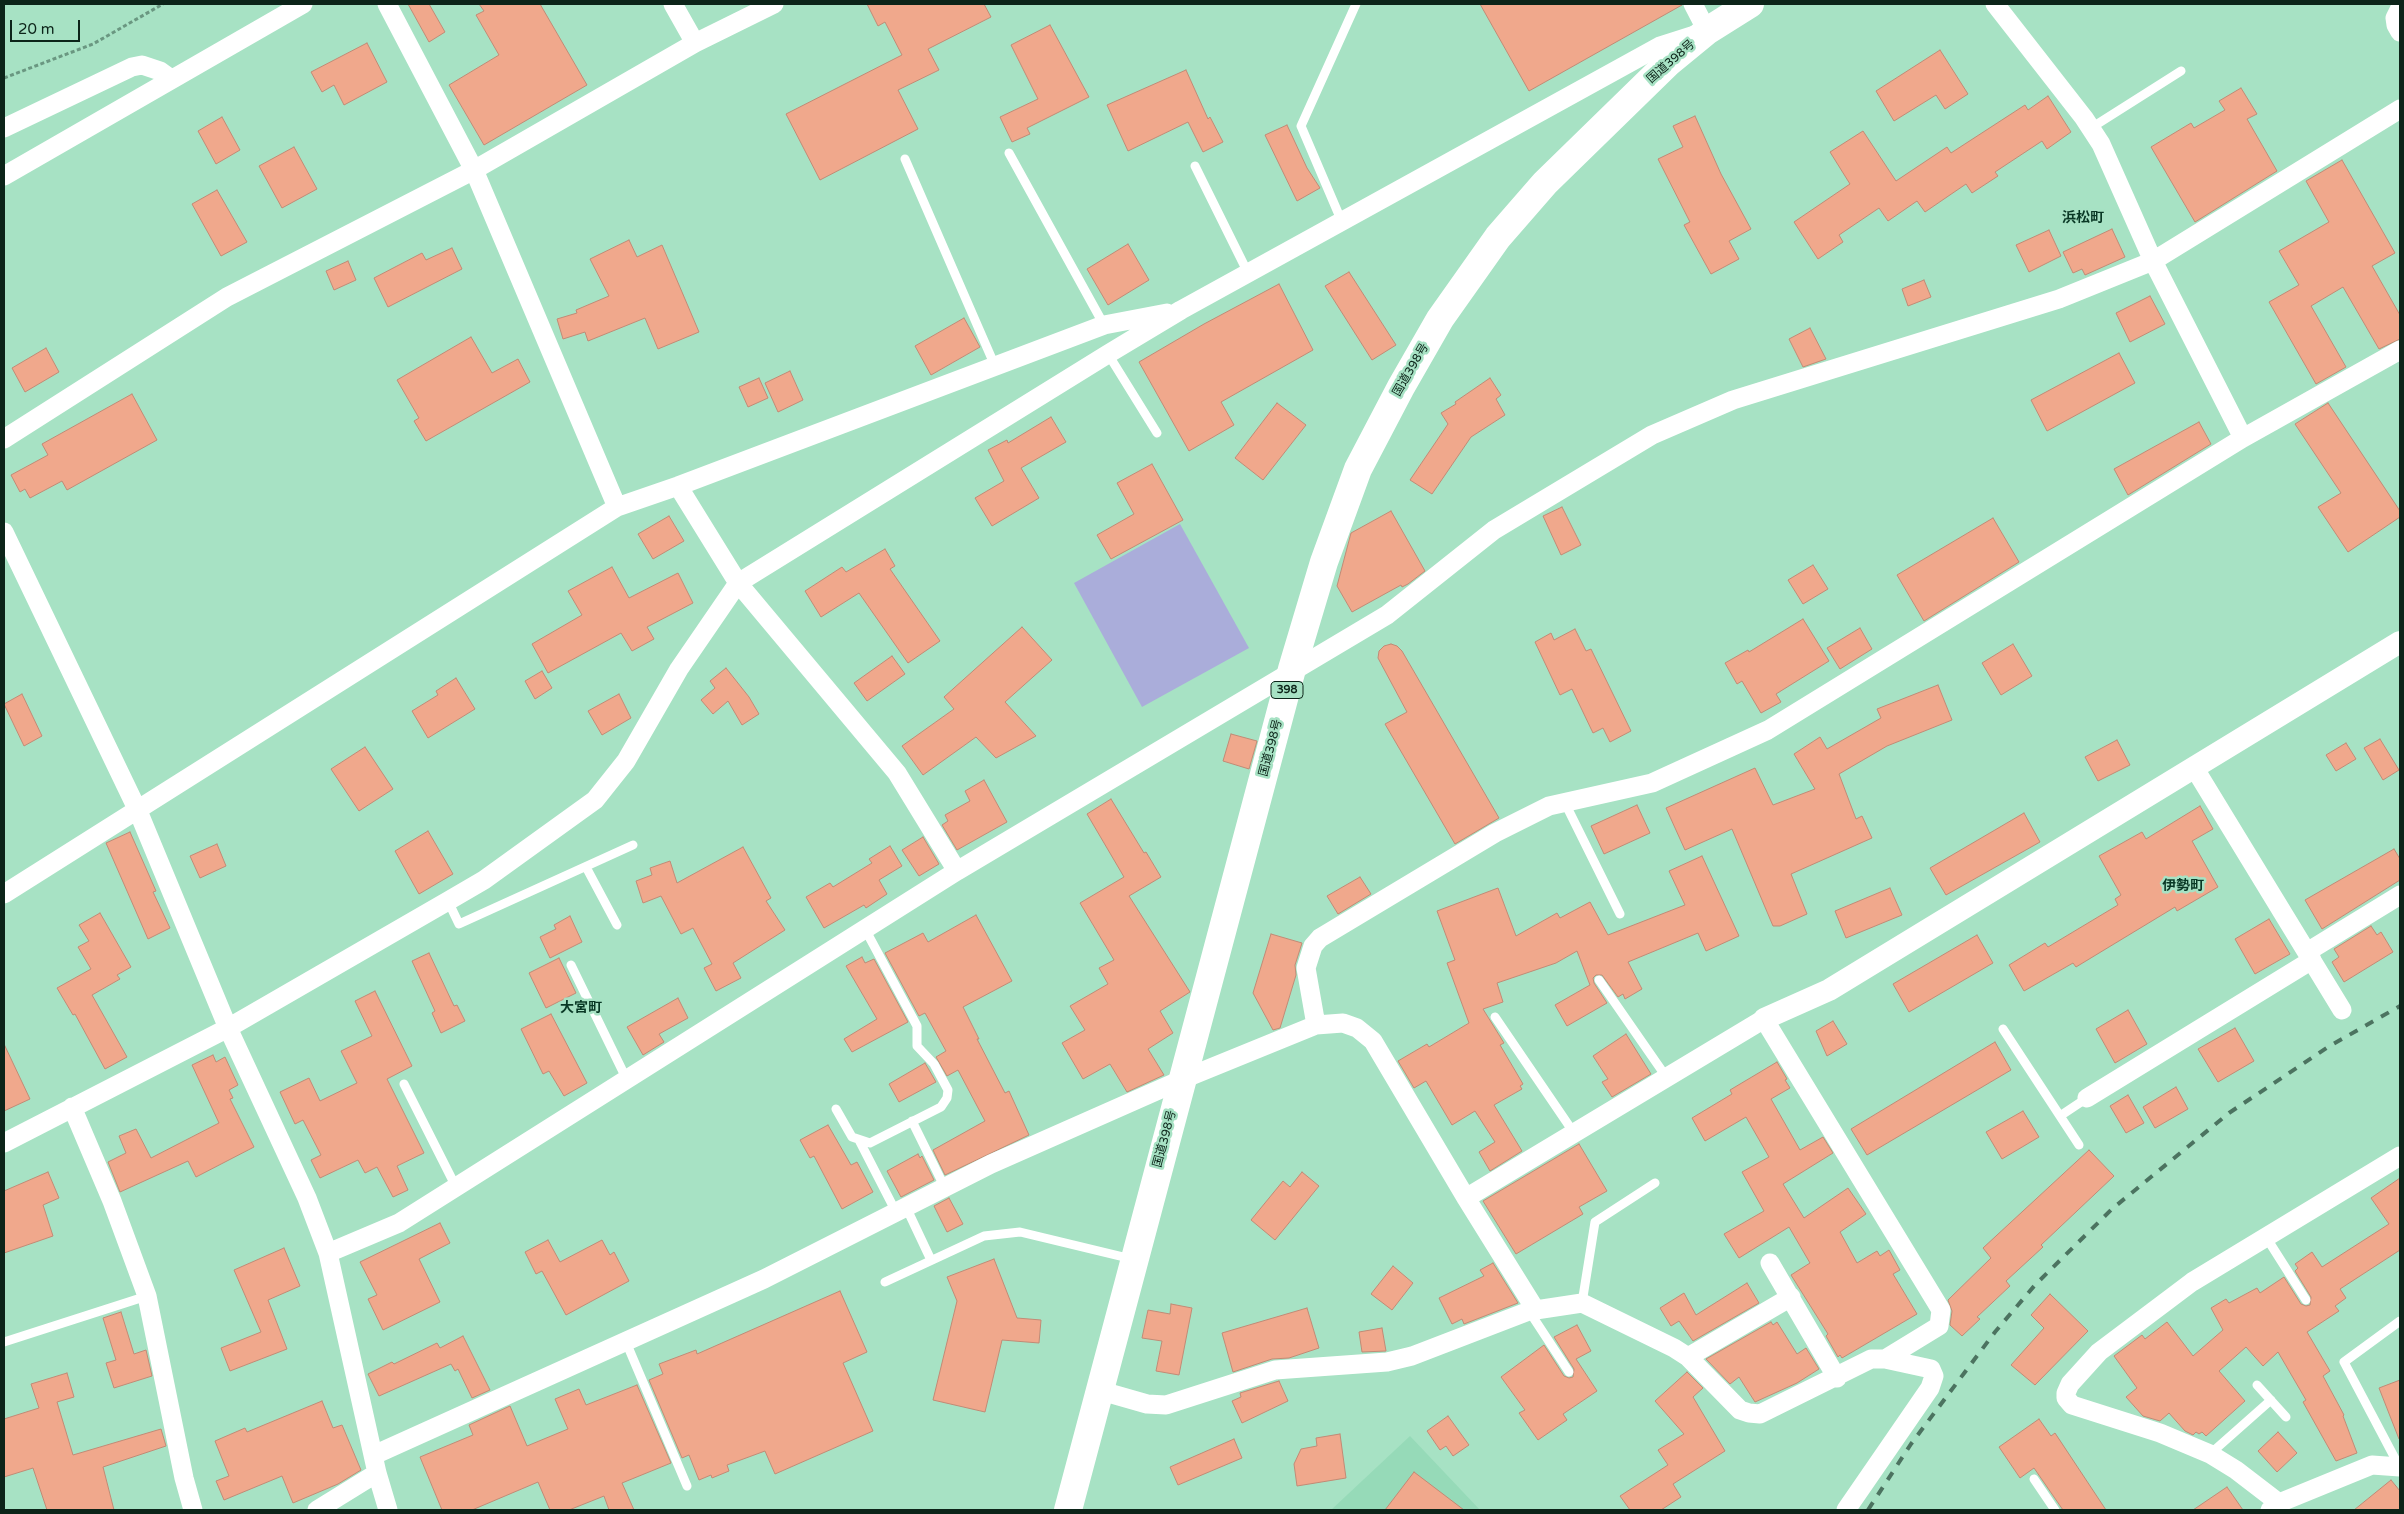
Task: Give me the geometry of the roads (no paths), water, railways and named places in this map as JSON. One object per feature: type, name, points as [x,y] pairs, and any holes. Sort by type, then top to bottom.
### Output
[{"type":"highway","name":"国道398号","points":[[1068,1510],[1098,1390],[1292,669],[1324,562],[1358,469],[1401,387],[1440,319],[1498,237],[1545,183],[1668,63],[1707,31],[1750,4]]},
{"type":"street","points":[[4,176],[303,4]]},
{"type":"street","points":[[387,4],[474,170],[617,507]]},
{"type":"street","points":[[673,4],[695,43]]},
{"type":"street","points":[[4,439],[228,297],[474,170],[695,43],[774,4]]},
{"type":"street","points":[[4,1143],[228,1028],[448,902],[484,880],[595,800],[626,761],[679,670],[738,583],[1181,310],[1660,46],[1707,31],[1693,4]]},
{"type":"street","points":[[1995,4],[2091,128],[2101,144],[2153,261],[2243,438]]},
{"type":"street","points":[[2400,8],[2395,18],[2400,32]]},
{"type":"street","points":[[4,128],[132,67],[142,65],[160,71],[172,79]]},
{"type":"street","points":[[328,1253],[399,1223],[956,871],[1292,669],[1386,615],[1494,530],[1652,435],[1733,400],[2059,299],[2153,261],[2400,109]]},
{"type":"street","points":[[4,894],[617,507],[678,486],[1104,325],[1181,310]]},
{"type":"street","points":[[1316,1025],[1306,968],[1313,946],[1320,938],[1494,834],[1549,806],[1652,783],[1768,730],[2243,438],[2400,350]]},
{"type":"street","points":[[678,486],[738,583],[897,773],[956,871]]},
{"type":"street","points":[[4,532],[138,811],[228,1028],[307,1198],[328,1253],[388,1510]]},
{"type":"street","points":[[1466,1198],[1764,1019],[1829,990],[2195,769],[2400,642]]},
{"type":"street","points":[[2195,769],[2342,1010]]},
{"type":"street","points":[[2087,1098],[2309,956],[2400,895]]},
{"type":"street","points":[[1764,1019],[1941,1310],[1939,1326],[1885,1359]]},
{"type":"street","points":[[318,1510],[376,1464],[626,1342],[764,1278],[991,1164],[1181,1080],[1316,1025],[1343,1023],[1357,1028],[1373,1041],[1532,1310]]},
{"type":"street","points":[[72,1107],[112,1201],[147,1296],[184,1478],[193,1510]]},
{"type":"street","points":[[2400,1156],[2192,1282],[2099,1352],[2070,1384],[2066,1393],[2066,1398],[2072,1405],[2160,1433],[2210,1454],[2236,1470],[2275,1507],[2372,1465],[2400,1467]]},
{"type":"street","points":[[1770,1263],[1836,1378]]},
{"type":"street","points":[[1688,1357],[1791,1297]]},
{"type":"street","points":[[1098,1390],[1147,1404],[1166,1405],[1276,1370],[1387,1362],[1412,1356],[1532,1310],[1582,1303],[1674,1348],[1688,1357],[1740,1410],[1749,1413],[1760,1414],[1871,1359],[1885,1359],[1931,1369],[1934,1376],[1930,1388],[1846,1510]]},
{"type":"lane","points":[[1342,222],[1301,126],[1356,4]]},
{"type":"lane","points":[[2091,128],[2181,71]]},
{"type":"lane","points":[[1009,153],[1104,325]]},
{"type":"lane","points":[[905,159],[995,366]]},
{"type":"lane","points":[[1195,166],[1248,273]]},
{"type":"lane","points":[[1108,354],[1157,433]]},
{"type":"lane","points":[[1565,803],[1620,914]]},
{"type":"lane","points":[[448,902],[459,924],[633,845]]},
{"type":"lane","points":[[586,867],[617,925]]},
{"type":"lane","points":[[836,1109],[852,1137],[860,1142],[870,1143],[941,1107],[947,1098],[948,1090],[934,1064],[917,1046],[917,1026],[866,929]]},
{"type":"lane","points":[[571,965],[627,1080]]},
{"type":"lane","points":[[1599,980],[1667,1078]]},
{"type":"lane","points":[[1496,1017],[1574,1133]]},
{"type":"lane","points":[[2003,1029],[2079,1145]]},
{"type":"lane","points":[[404,1084],[456,1187]]},
{"type":"lane","points":[[2060,1116],[2087,1098]]},
{"type":"lane","points":[[912,1121],[945,1188]]},
{"type":"lane","points":[[860,1142],[931,1260]]},
{"type":"lane","points":[[1582,1303],[1595,1222],[1655,1183]]},
{"type":"lane","points":[[885,1282],[984,1236],[1020,1232],[1133,1259]]},
{"type":"lane","points":[[2266,1238],[2306,1300]]},
{"type":"lane","points":[[4,1342],[147,1296]]},
{"type":"lane","points":[[1532,1310],[1569,1372]]},
{"type":"lane","points":[[2400,1321],[2344,1362],[2400,1467]]},
{"type":"lane","points":[[626,1342],[687,1486]]},
{"type":"lane","points":[[2257,1385],[2286,1417]]},
{"type":"lane","points":[[2210,1454],[2271,1400]]},
{"type":"lane","points":[[2034,1480],[2055,1510]]},
{"type":"railway","points":[[1868,1510],[1911,1444],[1995,1332],[2035,1285],[2112,1209],[2229,1113],[2328,1047],[2400,1006]]},
{"type":"district","name":"浜松町","points":[[2083,218]]},
{"type":"district","name":"伊勢町","points":[[2183,886]]},
{"type":"district","name":"大宮町","points":[[581,1008]]}]
